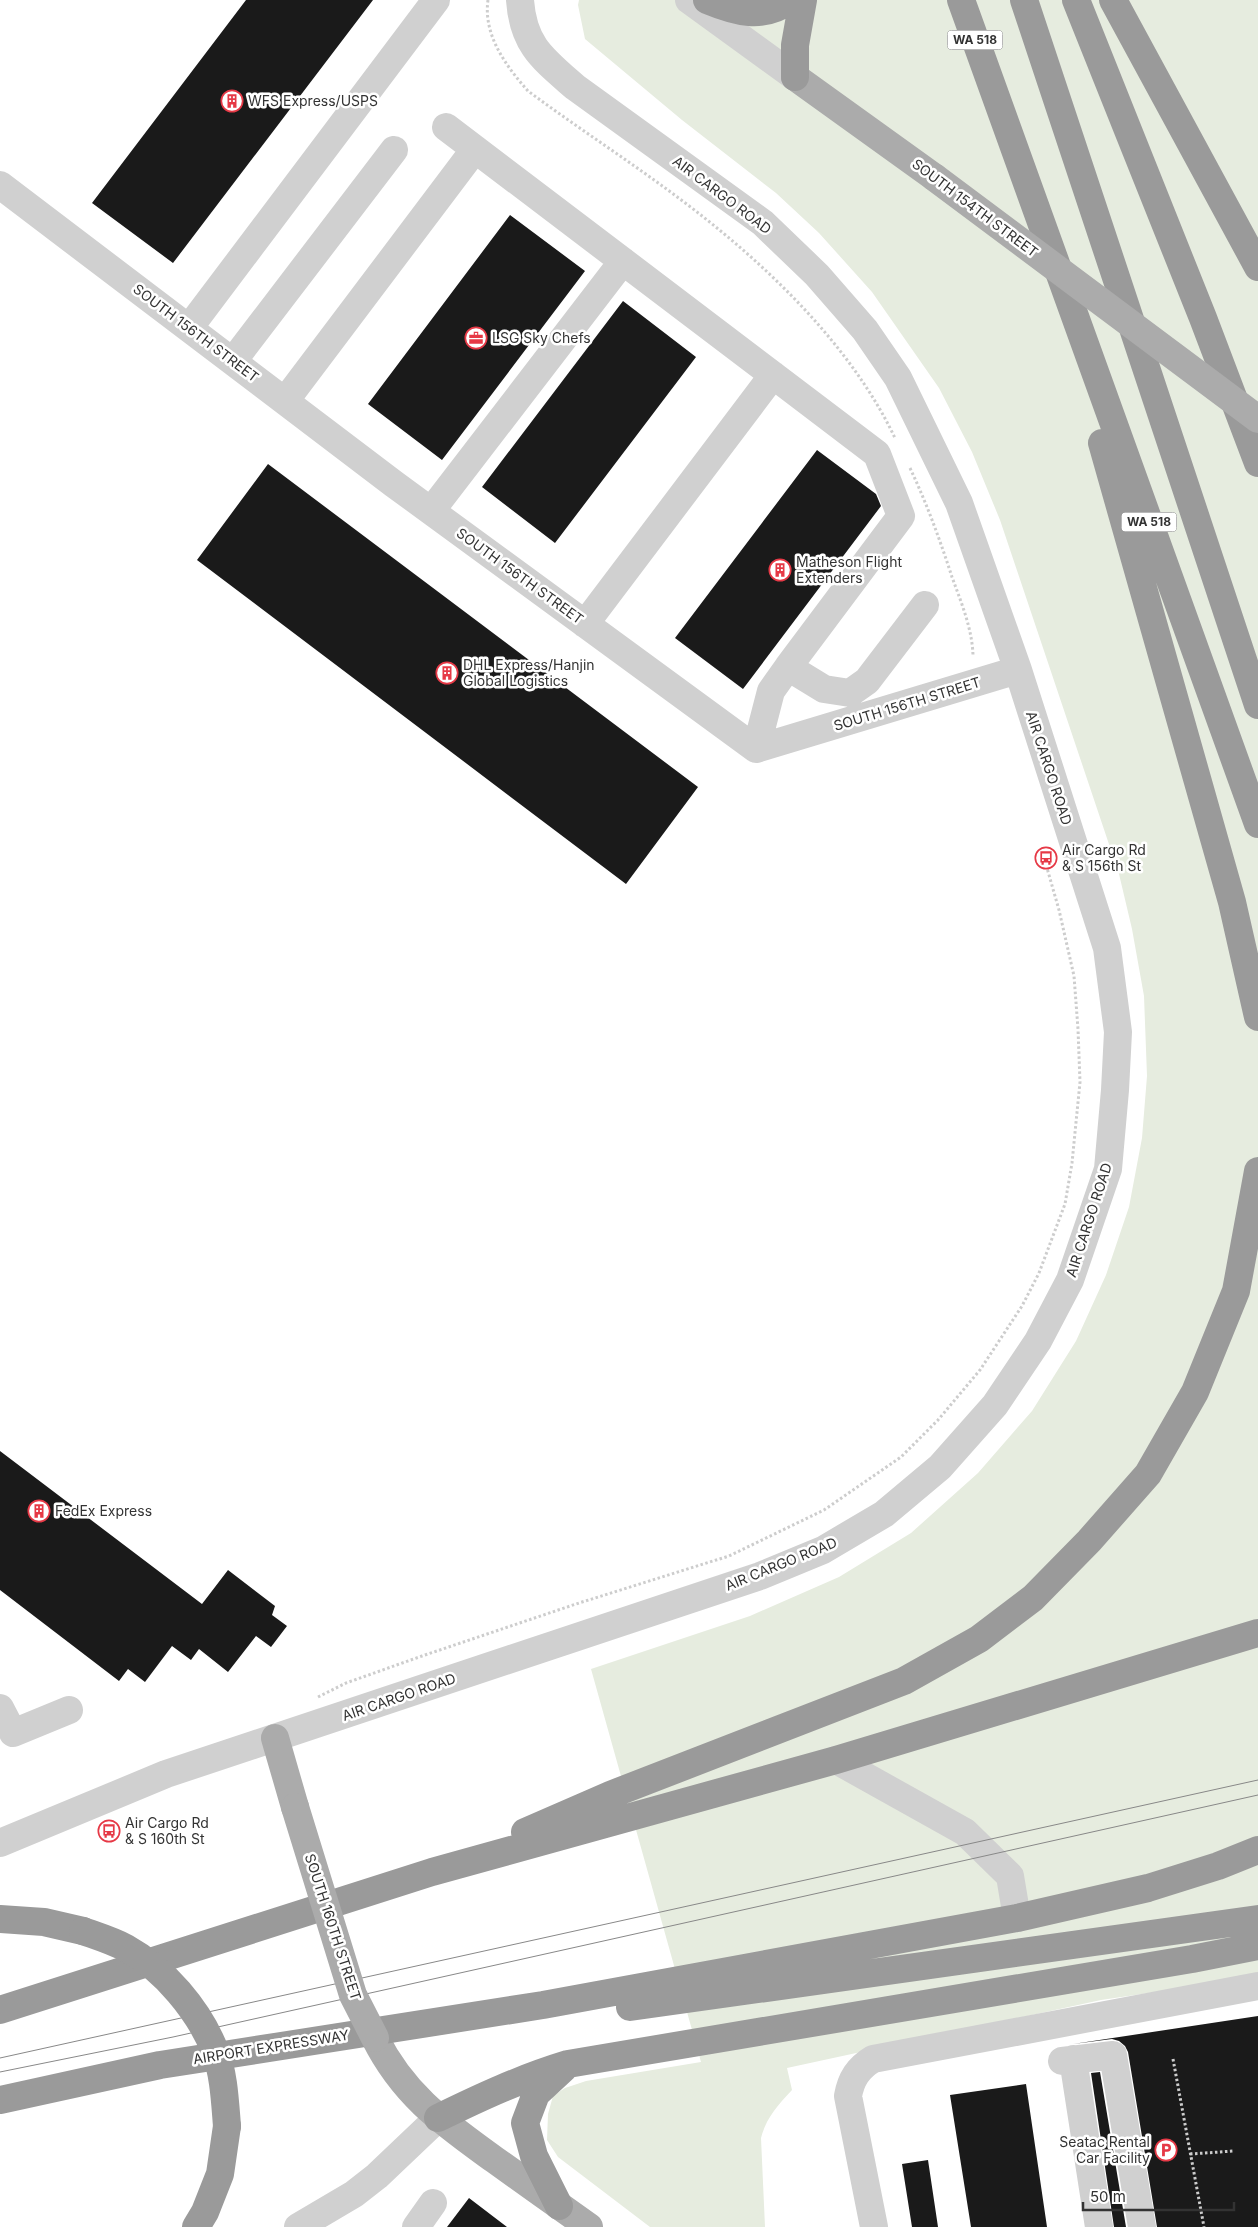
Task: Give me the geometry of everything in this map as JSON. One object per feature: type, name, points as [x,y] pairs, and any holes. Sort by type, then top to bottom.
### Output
[{"type":"highway","points":[[707,0],[730,10],[750,13],[776,8],[790,0]]},
{"type":"highway","points":[[795,77],[795,45],[803,0]]},
{"type":"highway","name":"WA 518","points":[[961,0],[1258,824]]},
{"type":"highway","name":"WA 518","points":[[1024,0],[1258,705]]},
{"type":"highway","points":[[1076,0],[1200,309],[1258,463]]},
{"type":"highway","points":[[1113,0],[1258,266]]},
{"type":"highway","points":[[1039,220],[1232,902],[1258,1017]]},
{"type":"highway","points":[[432,1872],[610,1795],[904,1681],[979,1639],[1033,1598],[1089,1542],[1148,1474],[1195,1392],[1236,1291],[1257,1186],[1258,1171]]},
{"type":"highway","points":[[0,2010],[432,1872],[836,1760],[1258,1633]]},
{"type":"highway","points":[[543,2005],[1017,1918],[1148,1888],[1218,1866],[1258,1850]]},
{"type":"highway","points":[[543,2005],[616,2008],[1258,1918]]},
{"type":"highway","points":[[0,1919],[44,1922],[83,1931],[126,1948],[158,1972],[190,2005],[215,2051],[223,2084],[227,2126],[220,2174],[205,2212],[196,2227]]},
{"type":"highway","points":[[438,2118],[492,2090],[568,2064],[1192,1959],[1258,1946]]},
{"type":"highway","name":"AIRPORT EXPRESSWAY","points":[[0,2100],[160,2065],[543,2005]]},
{"type":"highway","points":[[559,2206],[534,2156],[525,2123],[536,2094],[568,2064]]},
{"type":"main road","name":"SOUTH 154TH STREET","points":[[795,77],[934,177],[1258,419]]},
{"type":"main road","name":"SOUTH 160TH STREET","points":[[275,1738],[353,1995],[388,2063],[407,2088],[438,2118],[589,2227]]},
{"type":"street","points":[[189,328],[436,0]]},
{"type":"street","name":"AIR CARGO ROAD","points":[[3,1834],[166,1774],[760,1576],[824,1550],[891,1508],[940,1467],[995,1405],[1038,1341],[1070,1280],[1108,1169],[1118,1032],[1108,948],[1018,670],[959,503],[898,378],[865,330],[817,275],[763,223],[575,87],[550,66],[531,44],[521,20],[520,0]]},
{"type":"street","name":"SOUTH 154TH STREET","points":[[689,0],[795,77]]},
{"type":"street","points":[[446,127],[877,454],[901,516],[771,691],[756,749]]},
{"type":"street","points":[[285,401],[475,149]]},
{"type":"street","points":[[233,361],[394,150]]},
{"type":"street","name":"SOUTH 156TH STREET","points":[[0,185],[66,237],[431,511],[756,749],[1018,670]]},
{"type":"street","points":[[431,511],[623,262]]},
{"type":"street","points":[[585,624],[773,375]]},
{"type":"street","points":[[788,667],[824,689],[850,693],[867,681],[925,605]]},
{"type":"street","points":[[0,1708],[13,1733],[69,1710]]},
{"type":"street","points":[[836,1760],[964,1832],[1010,1876],[1017,1918]]},
{"type":"street","points":[[874,2227],[848,2096],[851,2082],[858,2071],[873,2059],[886,2055],[1258,1986]]},
{"type":"street","points":[[1099,2227],[1068,2060],[1113,2055],[1142,2227]]},
{"type":"street","points":[[298,2227],[354,2194],[377,2176],[438,2118]]},
{"type":"street","points":[[416,2227],[433,2203]]},
{"type":"path","points":[[488,0],[486,11],[493,41],[511,72],[528,91],[571,123],[662,185],[742,250],[788,293],[844,355],[884,414],[896,438]]},
{"type":"path","points":[[908,463],[923,496],[954,580],[972,640],[973,655]]},
{"type":"path","points":[[316,1698],[346,1683],[422,1656],[579,1603],[729,1556],[824,1510],[901,1457],[938,1420],[980,1370],[1022,1306],[1040,1273],[1065,1204],[1072,1163],[1080,1082],[1078,1029],[1074,976],[1047,868]]},
{"type":"path","points":[[1173,2059],[1204,2227]]},
{"type":"path","points":[[1190,2154],[1234,2151]]},
{"type":"shaded area","points":[[579,0],[1258,0],[1258,1977],[1101,2000],[787,2068],[792,2090],[769,2118],[761,2138],[765,2227],[650,2227],[558,2157],[547,2140],[548,2114],[553,2096],[565,2088],[586,2081],[701,2062],[591,1669],[750,1616],[839,1577],[911,1533],[978,1473],[1032,1411],[1076,1341],[1106,1275],[1129,1207],[1142,1138],[1147,1076],[1144,996],[1132,929],[1119,874],[1000,520],[972,452],[939,388],[872,292],[819,233],[776,193],[682,120],[585,39],[578,5]]},
{"type":"building","name":"WFS Express/USPS","points":[[246,0],[373,0],[173,263],[92,203]]},
{"type":"building","name":"LSG Sky Chefs","points":[[510,215],[585,271],[442,460],[368,404]]},
{"type":"building","name":"LSG Sky Chefs","points":[[623,301],[696,357],[555,543],[482,487]]},
{"type":"building","name":"Matheson Flight Extenders","points":[[817,450],[876,494],[881,506],[743,689],[675,638]]},
{"type":"building","name":"DHL Express/Hanjin Global Logistics","points":[[268,464],[698,787],[626,884],[197,560]]},
{"type":"building","name":"FedEx Express","points":[[0,1451],[202,1604],[228,1570],[275,1606],[272,1615],[287,1626],[271,1647],[256,1636],[228,1672],[199,1649],[191,1660],[172,1646],[145,1682],[128,1669],[119,1681],[0,1590]]},
{"type":"building","name":"Seatac Rental Car Facility","points":[[1258,2016],[1258,2227],[1157,2227],[1128,2052],[1119,2041],[1112,2039],[1073,2044]]},
{"type":"building","points":[[1100,2072],[1126,2227],[1114,2227],[1091,2073]]},
{"type":"building","points":[[1026,2084],[1047,2227],[971,2227],[950,2095]]},
{"type":"building","points":[[928,2160],[938,2227],[912,2227],[902,2164]]},
{"type":"building","points":[[469,2198],[507,2227],[447,2227]]},
{"type":"tram line","points":[[0,2058],[1258,1780]]},
{"type":"tram line","points":[[0,2072],[173,2037],[1258,1795]]},
{"type":"place","name":"WFS Express/USPS","points":[[232,101]]},
{"type":"place","name":"LSG Sky Chefs","points":[[476,338]]},
{"type":"place","name":"Matheson Flight Extenders","points":[[780,570]]},
{"type":"place","name":"DHL Express/Hanjin Global Logistics","points":[[447,673]]},
{"type":"place","name":"Air Cargo Rd & S 156th St","points":[[1046,858]]},
{"type":"place","name":"FedEx Express","points":[[39,1511]]},
{"type":"place","name":"Air Cargo Rd & S 160th St","points":[[109,1831]]},
{"type":"place","name":"Seatac Rental Car Facility","points":[[1166,2150]]}]
